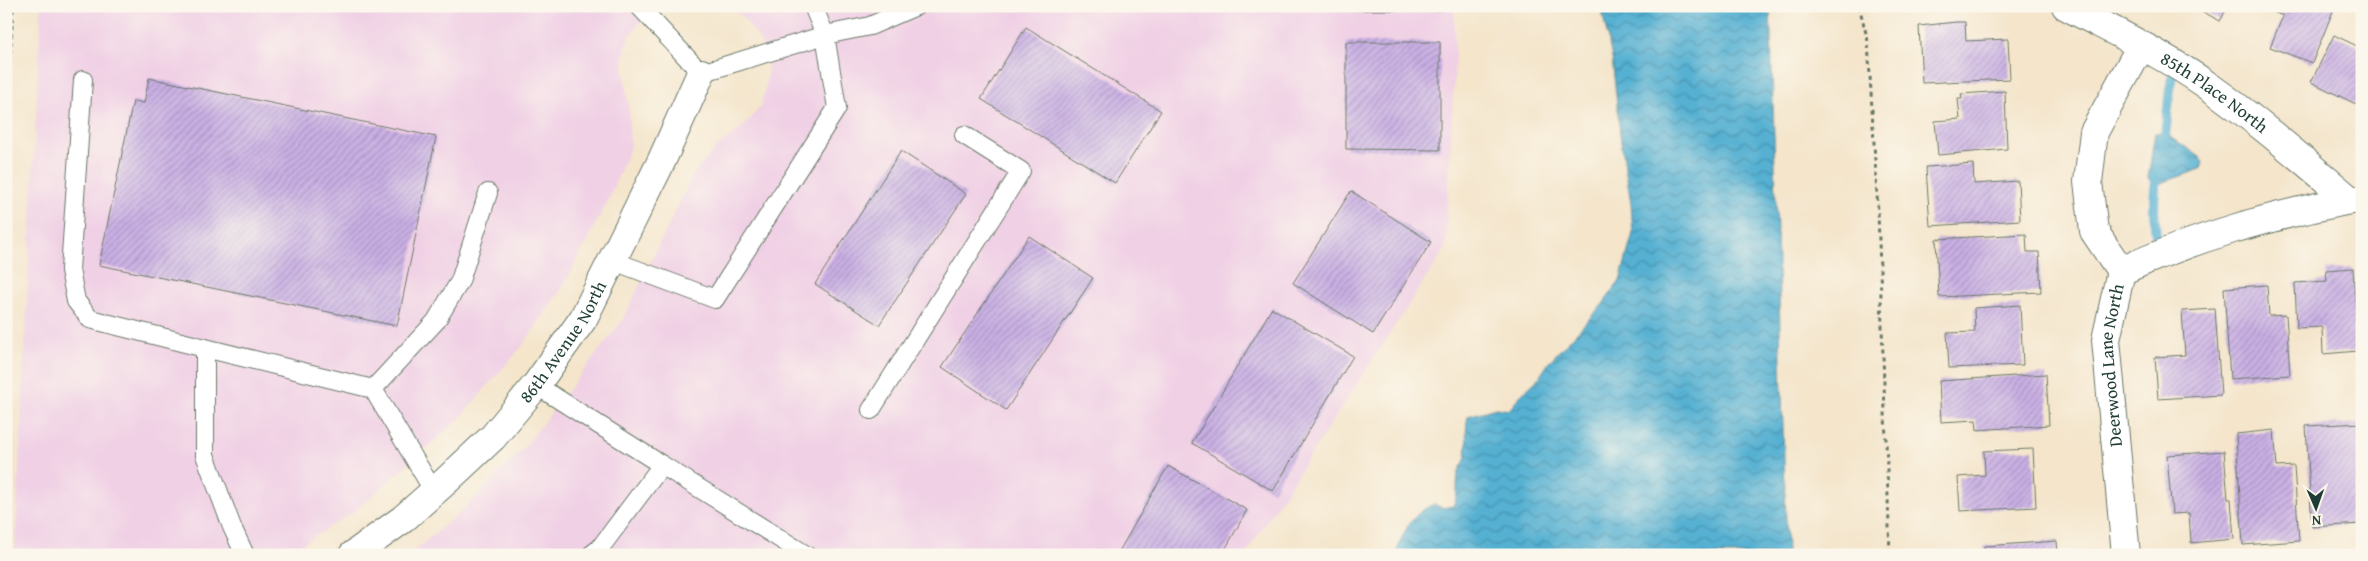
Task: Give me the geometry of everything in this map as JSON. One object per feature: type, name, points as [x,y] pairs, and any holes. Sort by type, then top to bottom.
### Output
[{"type":"street","name":"85th Place North","points":[[2066,6],[2142,46],[2205,84],[2258,122],[2356,200]]},
{"type":"street","name":"Deerwood Lane North","points":[[2126,555],[2106,340],[2121,271],[2094,231],[2088,182],[2094,132],[2142,46]]},
{"type":"street","name":"86th Avenue North","points":[[353,555],[402,519],[434,492],[493,437],[536,386],[583,319],[661,162],[701,73]]},
{"type":"street","name":"85th Place North","points":[[2121,271],[2166,251],[2223,230],[2277,215],[2356,200]]},
{"type":"lane","points":[[639,6],[701,73],[825,36],[870,26],[916,6]]},
{"type":"lane","points":[[611,260],[715,299],[837,108],[825,36],[813,6]]},
{"type":"lane","points":[[83,80],[70,270],[76,301],[90,319],[374,389],[434,492]]},
{"type":"lane","points":[[871,410],[1021,171],[964,134]]},
{"type":"lane","points":[[374,389],[436,321],[460,281],[488,194]]},
{"type":"lane","points":[[205,348],[205,455],[232,527],[245,555]]},
{"type":"lane","points":[[536,386],[806,555]]},
{"type":"lane","points":[[591,555],[600,548],[662,465]]},
{"type":"path","points":[[6,141],[13,6]]},
{"type":"path","points":[[1859,6],[1868,41],[1878,212],[1890,555]]},
{"type":"shaded area","points":[[41,6],[662,6],[639,23],[627,40],[623,63],[629,113],[630,147],[608,201],[564,285],[523,345],[459,419],[355,511],[285,555],[15,555]]},
{"type":"shaded area","points":[[724,6],[1454,6],[1455,59],[1445,249],[1245,555],[409,555],[462,511],[522,450],[622,321],[693,175],[716,148],[744,126],[761,106],[767,78],[768,58],[758,37],[741,15]]},
{"type":"water","points":[[1601,6],[1770,6],[1787,555],[1396,555],[1401,539],[1414,518],[1434,504],[1442,508],[1453,506],[1457,494],[1459,470],[1466,455],[1468,416],[1496,408],[1509,410],[1520,396],[1538,379],[1550,361],[1603,304],[1620,281],[1633,233],[1631,203],[1621,142],[1612,58]]},
{"type":"water","points":[[2155,133],[2165,133],[2200,157],[2203,163],[2201,169],[2155,185],[2148,178]]},
{"type":"building","points":[[1349,6],[1442,6],[1442,10],[1349,10]]},
{"type":"building","points":[[2192,6],[2228,6],[2220,21]]},
{"type":"building","points":[[2273,6],[2335,6],[2312,63],[2270,47],[2283,16],[2271,11]]},
{"type":"building","points":[[1965,22],[1966,41],[2008,39],[2010,79],[1922,83],[1919,26]]},
{"type":"building","points":[[1026,27],[1161,111],[1115,183],[981,99]]},
{"type":"building","points":[[2334,35],[2357,46],[2362,36],[2362,107],[2311,82]]},
{"type":"building","points":[[1346,42],[1440,42],[1440,150],[1346,149]]},
{"type":"building","points":[[149,78],[436,137],[397,326],[99,265],[133,101],[144,103]]},
{"type":"building","points":[[2005,91],[2007,149],[1938,155],[1935,121],[1960,119],[1958,99],[1962,99],[1961,94]]},
{"type":"building","points":[[901,151],[966,194],[879,325],[815,284]]},
{"type":"building","points":[[1973,164],[1974,184],[2018,181],[2020,220],[1930,226],[1926,167]]},
{"type":"building","points":[[1351,191],[1431,242],[1373,334],[1293,283]]},
{"type":"building","points":[[2026,234],[2027,252],[2039,252],[2041,292],[1939,297],[1936,239]]},
{"type":"building","points":[[1029,236],[1093,278],[1006,410],[942,367]]},
{"type":"building","points":[[2353,268],[2358,351],[2323,354],[2322,327],[2297,328],[2295,283],[2327,281],[2326,270]]},
{"type":"building","points":[[2267,285],[2269,316],[2286,315],[2290,375],[2230,379],[2224,288]]},
{"type":"building","points":[[2020,305],[2023,365],[1949,368],[1947,333],[1975,332],[1974,308]]},
{"type":"building","points":[[1272,308],[1353,356],[1273,491],[1192,443]]},
{"type":"building","points":[[2215,309],[2221,395],[2158,399],[2155,357],[2185,355],[2182,311]]},
{"type":"building","points":[[2046,374],[2049,425],[1977,430],[1976,420],[1941,422],[1939,381]]},
{"type":"building","points":[[2362,423],[2362,524],[2312,527],[2306,426]]},
{"type":"building","points":[[2274,430],[2277,467],[2294,466],[2299,541],[2243,545],[2236,434]]},
{"type":"building","points":[[2033,449],[2036,507],[1960,511],[1958,477],[1985,475],[1984,451]]},
{"type":"building","points":[[2224,451],[2228,499],[2231,499],[2234,539],[2191,543],[2189,513],[2172,514],[2167,455]]},
{"type":"building","points":[[1168,466],[1247,510],[1222,555],[1117,555]]},
{"type":"building","points":[[2057,541],[2058,555],[1985,555],[1984,546]]},
{"type":"waterway","points":[[2164,145],[2170,89],[2175,68]]},
{"type":"waterway","points":[[2158,173],[2154,203],[2158,253]]}]
